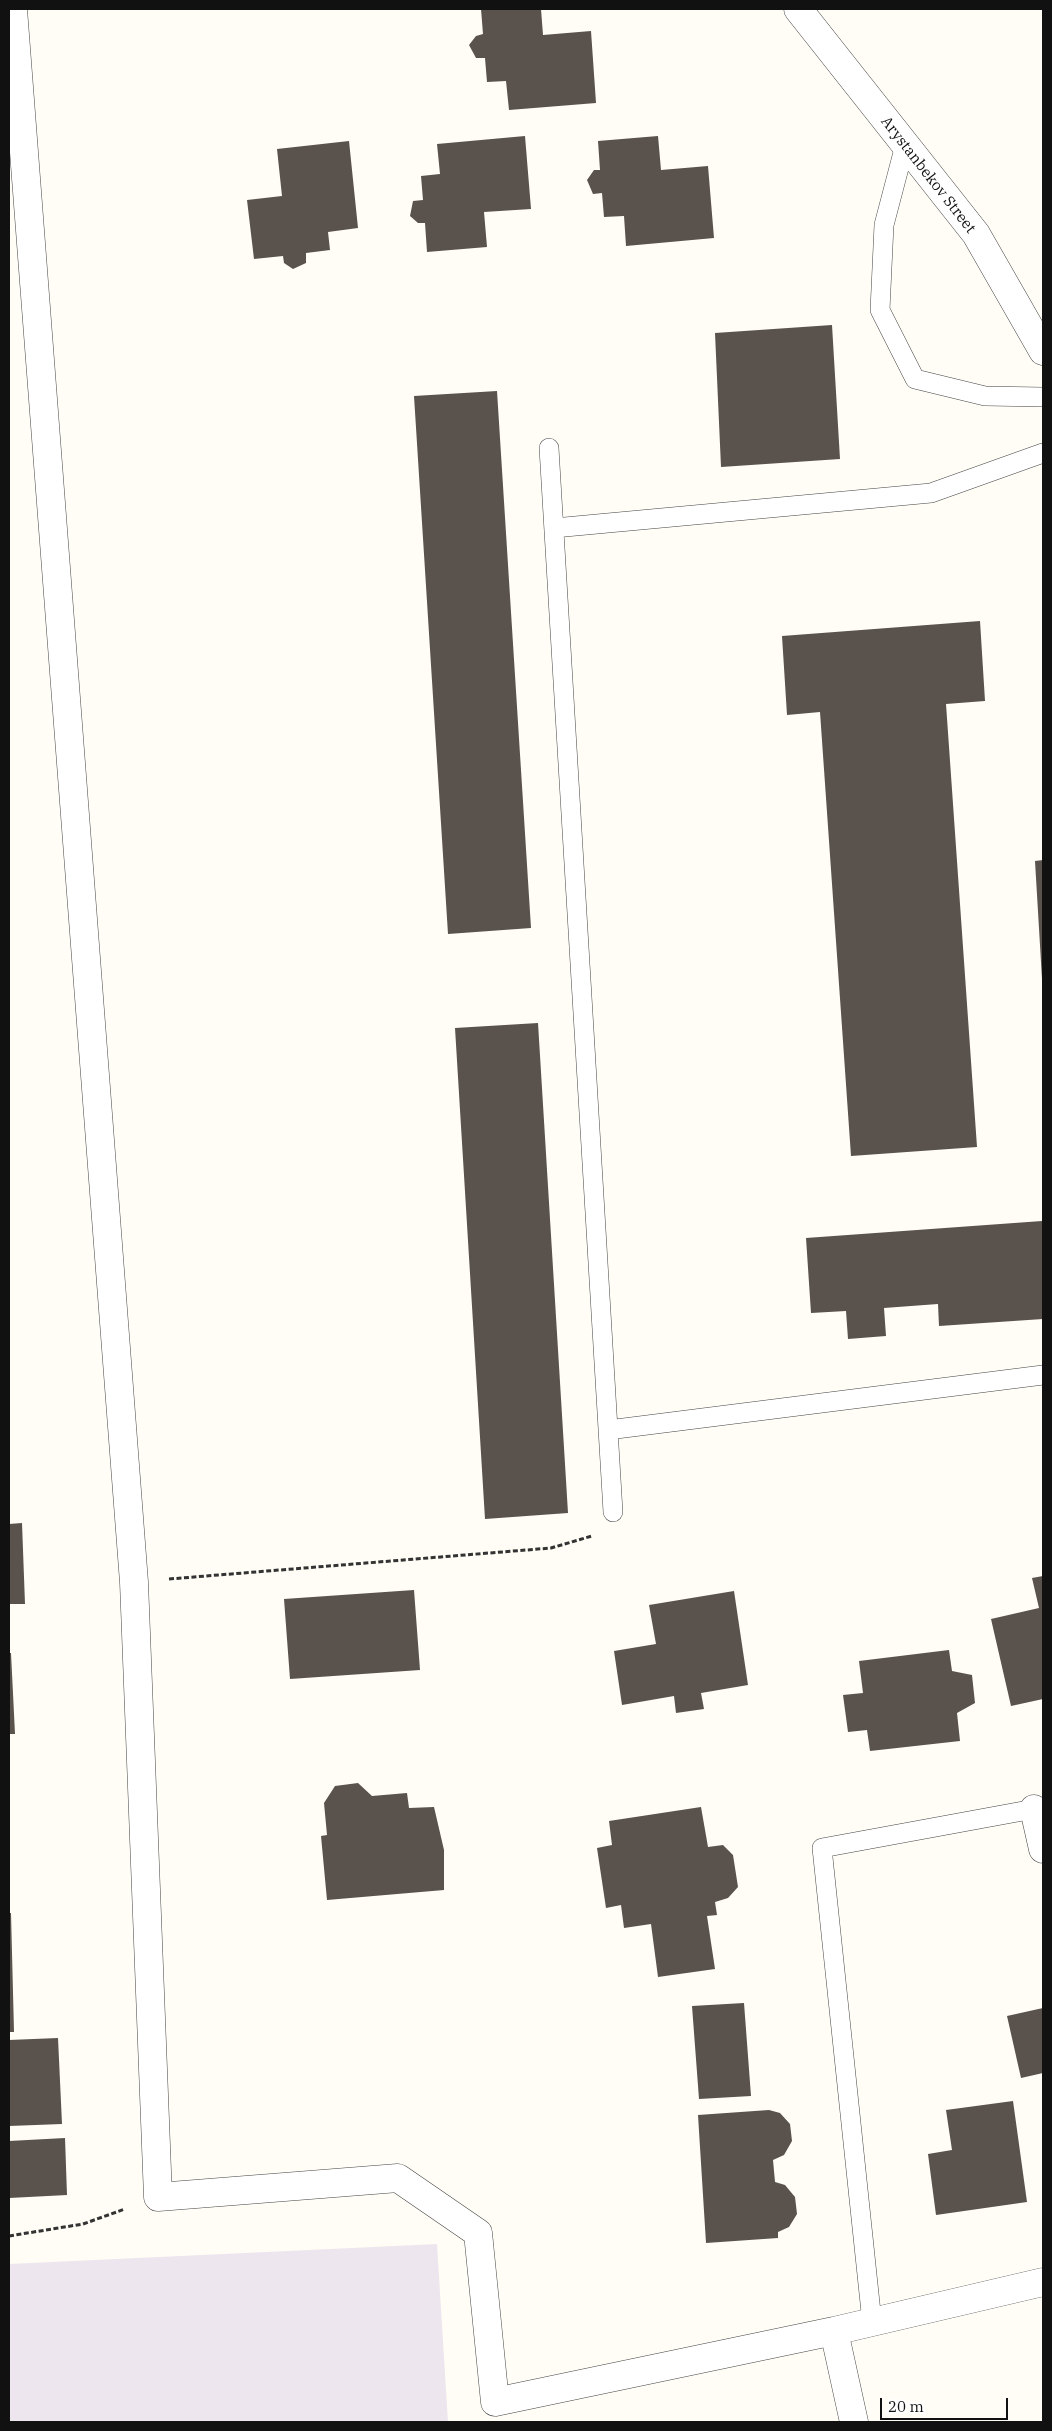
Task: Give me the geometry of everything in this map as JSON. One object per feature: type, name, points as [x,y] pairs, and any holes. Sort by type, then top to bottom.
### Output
[{"type":"street","points":[[13,9],[134,1582],[158,2197],[398,2178],[478,2234],[495,2402],[834,2331],[1043,2282]]},
{"type":"street","name":"Arystanbekov Street","points":[[798,9],[976,234],[1043,351]]},
{"type":"street","points":[[1034,1809],[1043,1849]]},
{"type":"street","points":[[834,2331],[854,2422]]},
{"type":"lane","points":[[905,145],[884,225],[880,310],[915,379],[985,396],[1043,397]]},
{"type":"lane","points":[[549,448],[613,1512]]},
{"type":"lane","points":[[554,528],[931,493],[1043,453]]},
{"type":"lane","points":[[608,1430],[1043,1375]]},
{"type":"lane","points":[[872,2322],[822,1848],[1034,1809]]},
{"type":"path","points":[[134,1582],[551,1548],[591,1538],[613,1512]]},
{"type":"path","points":[[9,2236],[83,2224],[158,2197]]},
{"type":"shaded area","points":[[437,2244],[448,2422],[9,2422],[9,2264]]},
{"type":"building","points":[[481,9],[541,9],[543,35],[591,31],[596,103],[509,110],[506,81],[487,82],[485,58],[476,58],[469,45],[476,36],[483,34]]},
{"type":"building","points":[[525,136],[531,209],[484,212],[487,247],[427,252],[425,223],[418,223],[410,216],[413,201],[423,200],[421,176],[440,174],[437,144]]},
{"type":"building","points":[[658,136],[661,170],[708,166],[714,238],[626,246],[624,216],[604,217],[602,193],[593,194],[587,180],[594,170],[600,170],[598,141]]},
{"type":"building","points":[[349,141],[358,228],[328,232],[330,250],[306,253],[306,263],[293,269],[284,263],[283,256],[254,259],[247,200],[282,196],[277,149]]},
{"type":"building","points":[[832,325],[840,459],[721,467],[715,333]]},
{"type":"building","points":[[497,391],[531,928],[448,934],[414,396]]},
{"type":"building","points":[[980,621],[985,701],[946,704],[977,1147],[851,1156],[820,712],[787,715],[782,636]]},
{"type":"building","points":[[1043,860],[1043,978],[1042,979],[1035,861]]},
{"type":"building","points":[[538,1023],[568,1513],[485,1519],[455,1028]]},
{"type":"building","points":[[1042,1221],[1043,1319],[939,1326],[938,1304],[884,1308],[886,1336],[848,1339],[846,1311],[811,1313],[806,1238]]},
{"type":"building","points":[[22,1523],[25,1604],[9,1604],[9,1524]]},
{"type":"building","points":[[1043,1576],[1043,1699],[1011,1706],[991,1619],[1039,1608],[1032,1578]]},
{"type":"building","points":[[414,1590],[420,1670],[290,1679],[284,1599]]},
{"type":"building","points":[[734,1591],[748,1685],[701,1693],[704,1709],[676,1713],[674,1696],[622,1705],[614,1651],[656,1644],[649,1605]]},
{"type":"building","points":[[949,1650],[952,1671],[972,1675],[975,1703],[957,1713],[960,1741],[870,1751],[867,1730],[848,1732],[843,1695],[863,1693],[859,1661]]},
{"type":"building","points":[[9,1653],[11,1653],[15,1734],[9,1734]]},
{"type":"building","points":[[358,1783],[372,1796],[407,1793],[409,1808],[434,1807],[444,1850],[444,1890],[327,1900],[321,1836],[327,1835],[324,1803],[335,1786]]},
{"type":"building","points":[[701,1807],[708,1847],[723,1845],[733,1855],[738,1887],[728,1898],[715,1902],[717,1915],[707,1916],[715,1969],[658,1977],[651,1924],[624,1928],[621,1905],[606,1908],[597,1848],[612,1845],[609,1821]]},
{"type":"building","points":[[9,1913],[11,1913],[14,2032],[9,2032]]},
{"type":"building","points":[[744,2003],[751,2096],[699,2099],[692,2006]]},
{"type":"building","points":[[1043,2008],[1043,2073],[1021,2078],[1007,2016]]},
{"type":"building","points":[[58,2038],[62,2124],[9,2126],[9,2040]]},
{"type":"building","points":[[1013,2101],[1027,2202],[936,2215],[928,2154],[952,2150],[946,2110]]},
{"type":"building","points":[[769,2110],[780,2113],[790,2124],[792,2141],[784,2155],[773,2160],[775,2182],[785,2185],[795,2197],[797,2214],[789,2227],[778,2232],[778,2238],[706,2243],[698,2115]]},
{"type":"building","points":[[65,2138],[67,2195],[9,2198],[9,2141]]}]
